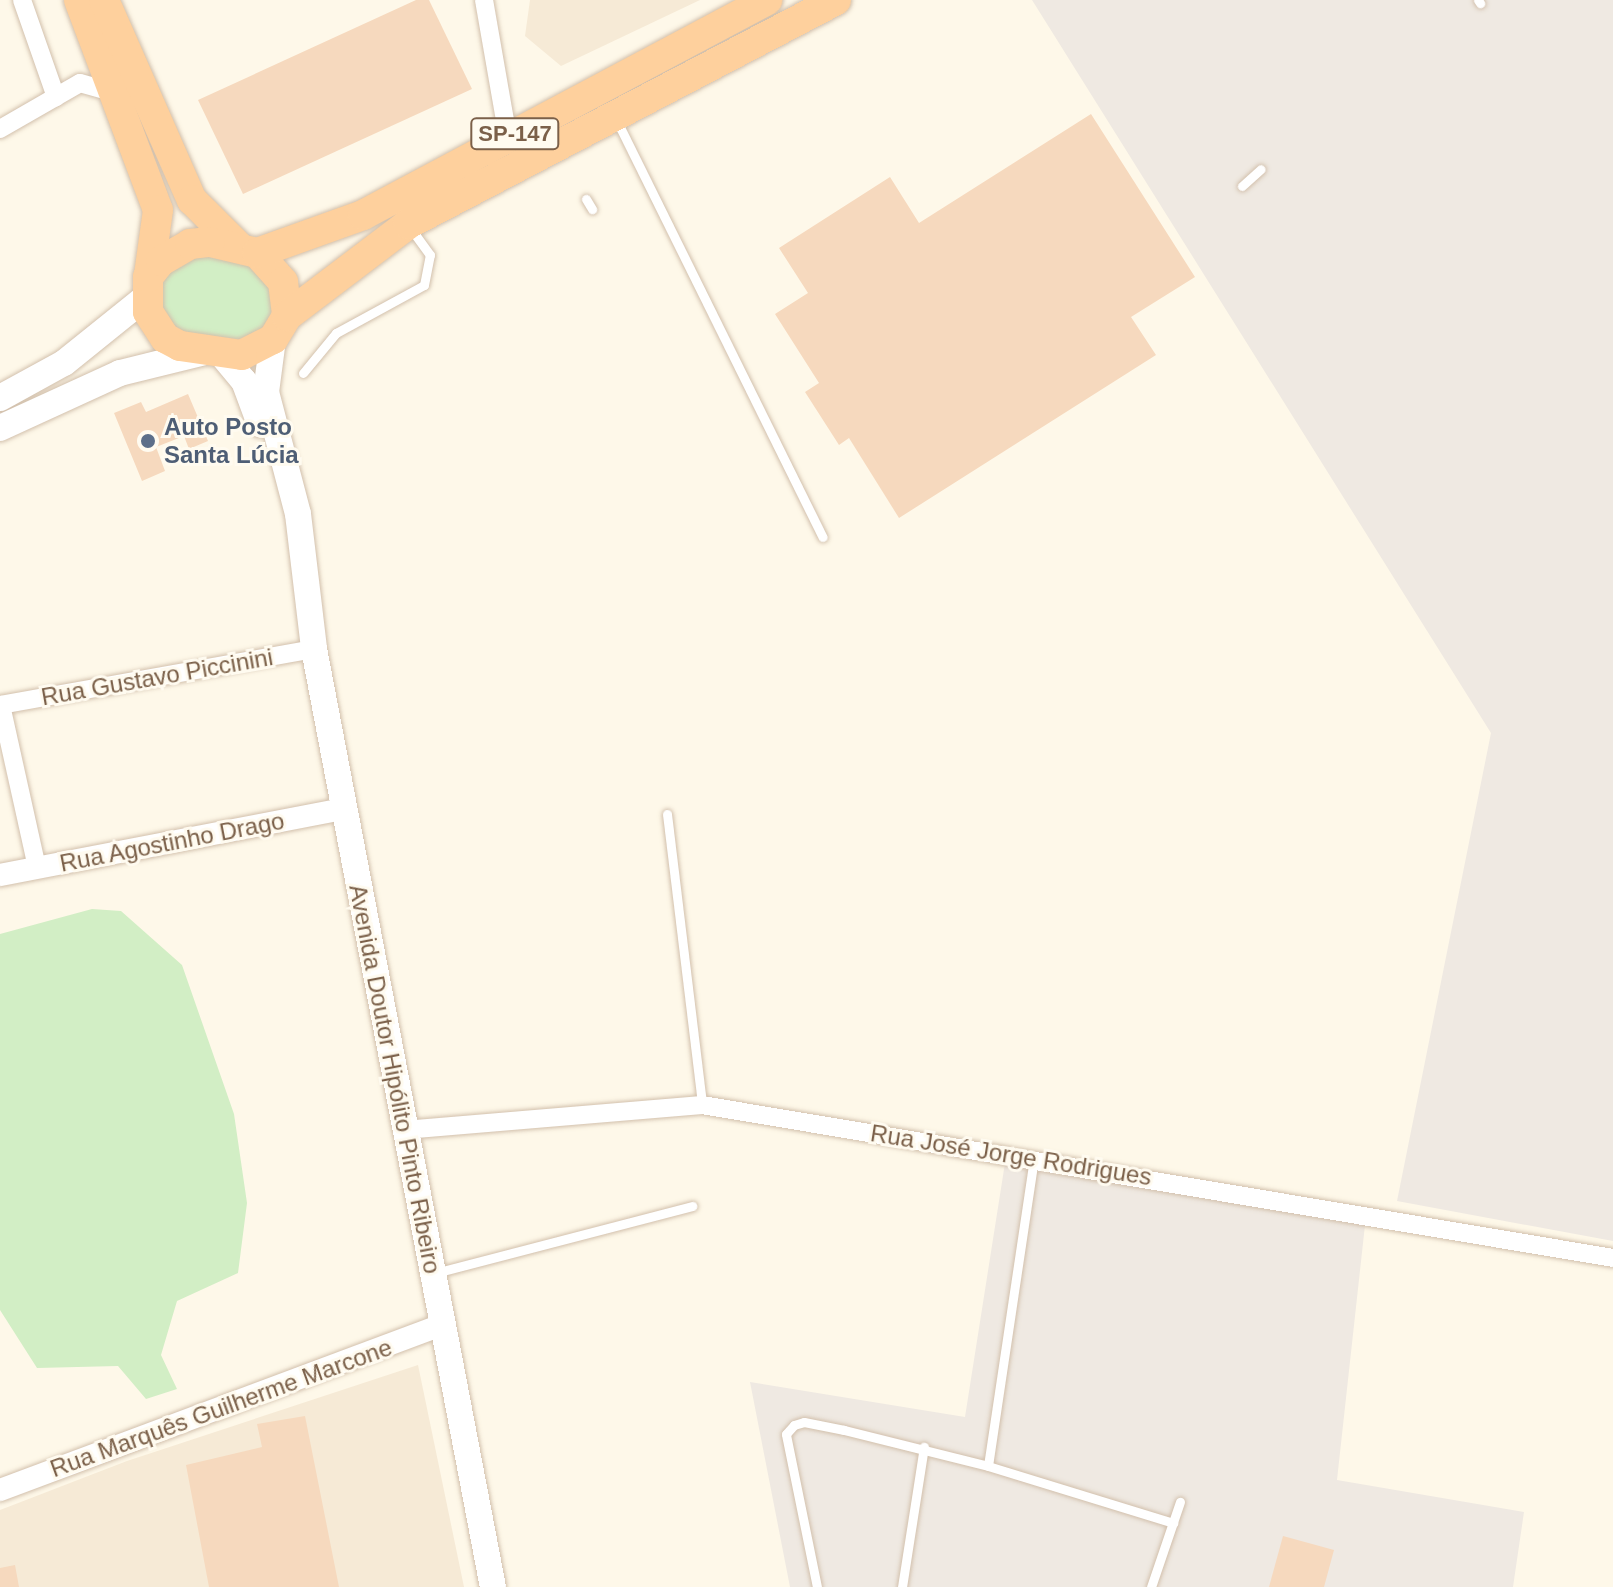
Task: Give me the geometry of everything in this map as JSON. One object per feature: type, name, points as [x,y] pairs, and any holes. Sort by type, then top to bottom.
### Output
[{"type":"highway","points":[[79,0],[158,210],[147,287],[148,312],[165,338],[214,354],[242,355],[280,327],[283,282],[192,200],[104,0]]},
{"type":"highway","name":"SP-147","points":[[248,250],[363,215],[767,0]]},
{"type":"highway","name":"SP-147","points":[[280,327],[408,224],[836,0]]},
{"type":"highway","points":[[147,287],[174,250],[190,244],[248,250]]},
{"type":"main road","points":[[0,398],[64,363],[147,287]]},
{"type":"main road","name":"Avenida Doutor Hipólito Pinto Ribeiro","points":[[280,327],[266,392],[298,514],[314,649],[493,1587]]},
{"type":"main road","points":[[0,428],[120,373],[214,354]]},
{"type":"main road","name":"Avenida Doutor Hipólito Pinto Ribeiro","points":[[214,354],[252,398],[303,570]]},
{"type":"street","points":[[22,0],[56,97]]},
{"type":"street","points":[[484,0],[508,138]]},
{"type":"street","points":[[0,129],[80,83],[116,94]]},
{"type":"street","name":"Rua Gustavo Piccinini","points":[[0,705],[314,649]]},
{"type":"street","points":[[0,705],[37,868]]},
{"type":"street","name":"Rua Agostinho Drago","points":[[0,875],[344,809]]},
{"type":"street","name":"Rua José Jorge Rodrigues","points":[[404,1130],[702,1105],[1034,1158],[1613,1258]]},
{"type":"street","name":"Rua Marquês Guilherme Marcone","points":[[0,1490],[441,1325]]},
{"type":"lane","points":[[614,115],[823,537]]},
{"type":"lane","points":[[1242,186],[1261,169]]},
{"type":"lane","points":[[586,199],[592,209]]},
{"type":"lane","points":[[303,373],[336,333],[424,285],[431,270],[430,255],[408,224]]},
{"type":"lane","points":[[667,814],[702,1105]]},
{"type":"lane","points":[[988,1466],[1034,1158]]},
{"type":"lane","points":[[431,1274],[692,1206]]},
{"type":"lane","points":[[817,1587],[786,1434],[804,1422],[924,1447],[1173,1523]]},
{"type":"lane","points":[[902,1587],[924,1447]]},
{"type":"lane","points":[[1151,1587],[1180,1502]]},
{"type":"shaded area","points":[[530,0],[700,0],[561,66],[525,36]]},
{"type":"shaded area","points":[[1032,0],[1613,0],[1613,1241],[1397,1201],[1491,733]]},
{"type":"shaded area","points":[[1005,1163],[1365,1225],[1337,1480],[1524,1512],[1513,1587],[790,1587],[750,1382],[965,1417]]},
{"type":"shaded area","points":[[418,1365],[464,1587],[0,1587],[0,1510],[127,1461]]},
{"type":"green space","points":[[199,255],[250,264],[272,290],[275,308],[269,324],[237,345],[188,337],[172,328],[160,312],[159,281],[168,267]]},
{"type":"green space","points":[[92,909],[121,911],[182,965],[234,1114],[247,1203],[238,1273],[177,1301],[161,1355],[177,1389],[146,1399],[118,1366],[37,1368],[0,1310],[0,934]]},
{"type":"building","points":[[416,0],[429,0],[472,89],[243,194],[198,100]]},
{"type":"building","points":[[1091,114],[1195,277],[1131,317],[1156,355],[899,518],[849,438],[839,445],[805,392],[819,383],[775,314],[808,293],[779,248],[890,177],[919,223]]},
{"type":"building","name":"Auto Posto Santa Lúcia","points":[[188,394],[208,441],[189,449],[184,436],[156,447],[165,471],[142,481],[114,413],[141,402],[146,412]]},
{"type":"building","points":[[305,1416],[339,1587],[209,1587],[186,1465],[262,1447],[257,1424]]},
{"type":"building","points":[[1283,1536],[1334,1550],[1324,1587],[1269,1587]]},
{"type":"building","points":[[15,1565],[19,1587],[0,1587],[0,1568]]},
{"type":"place","name":"Auto Posto Santa Lúcia","points":[[148,441]]}]
